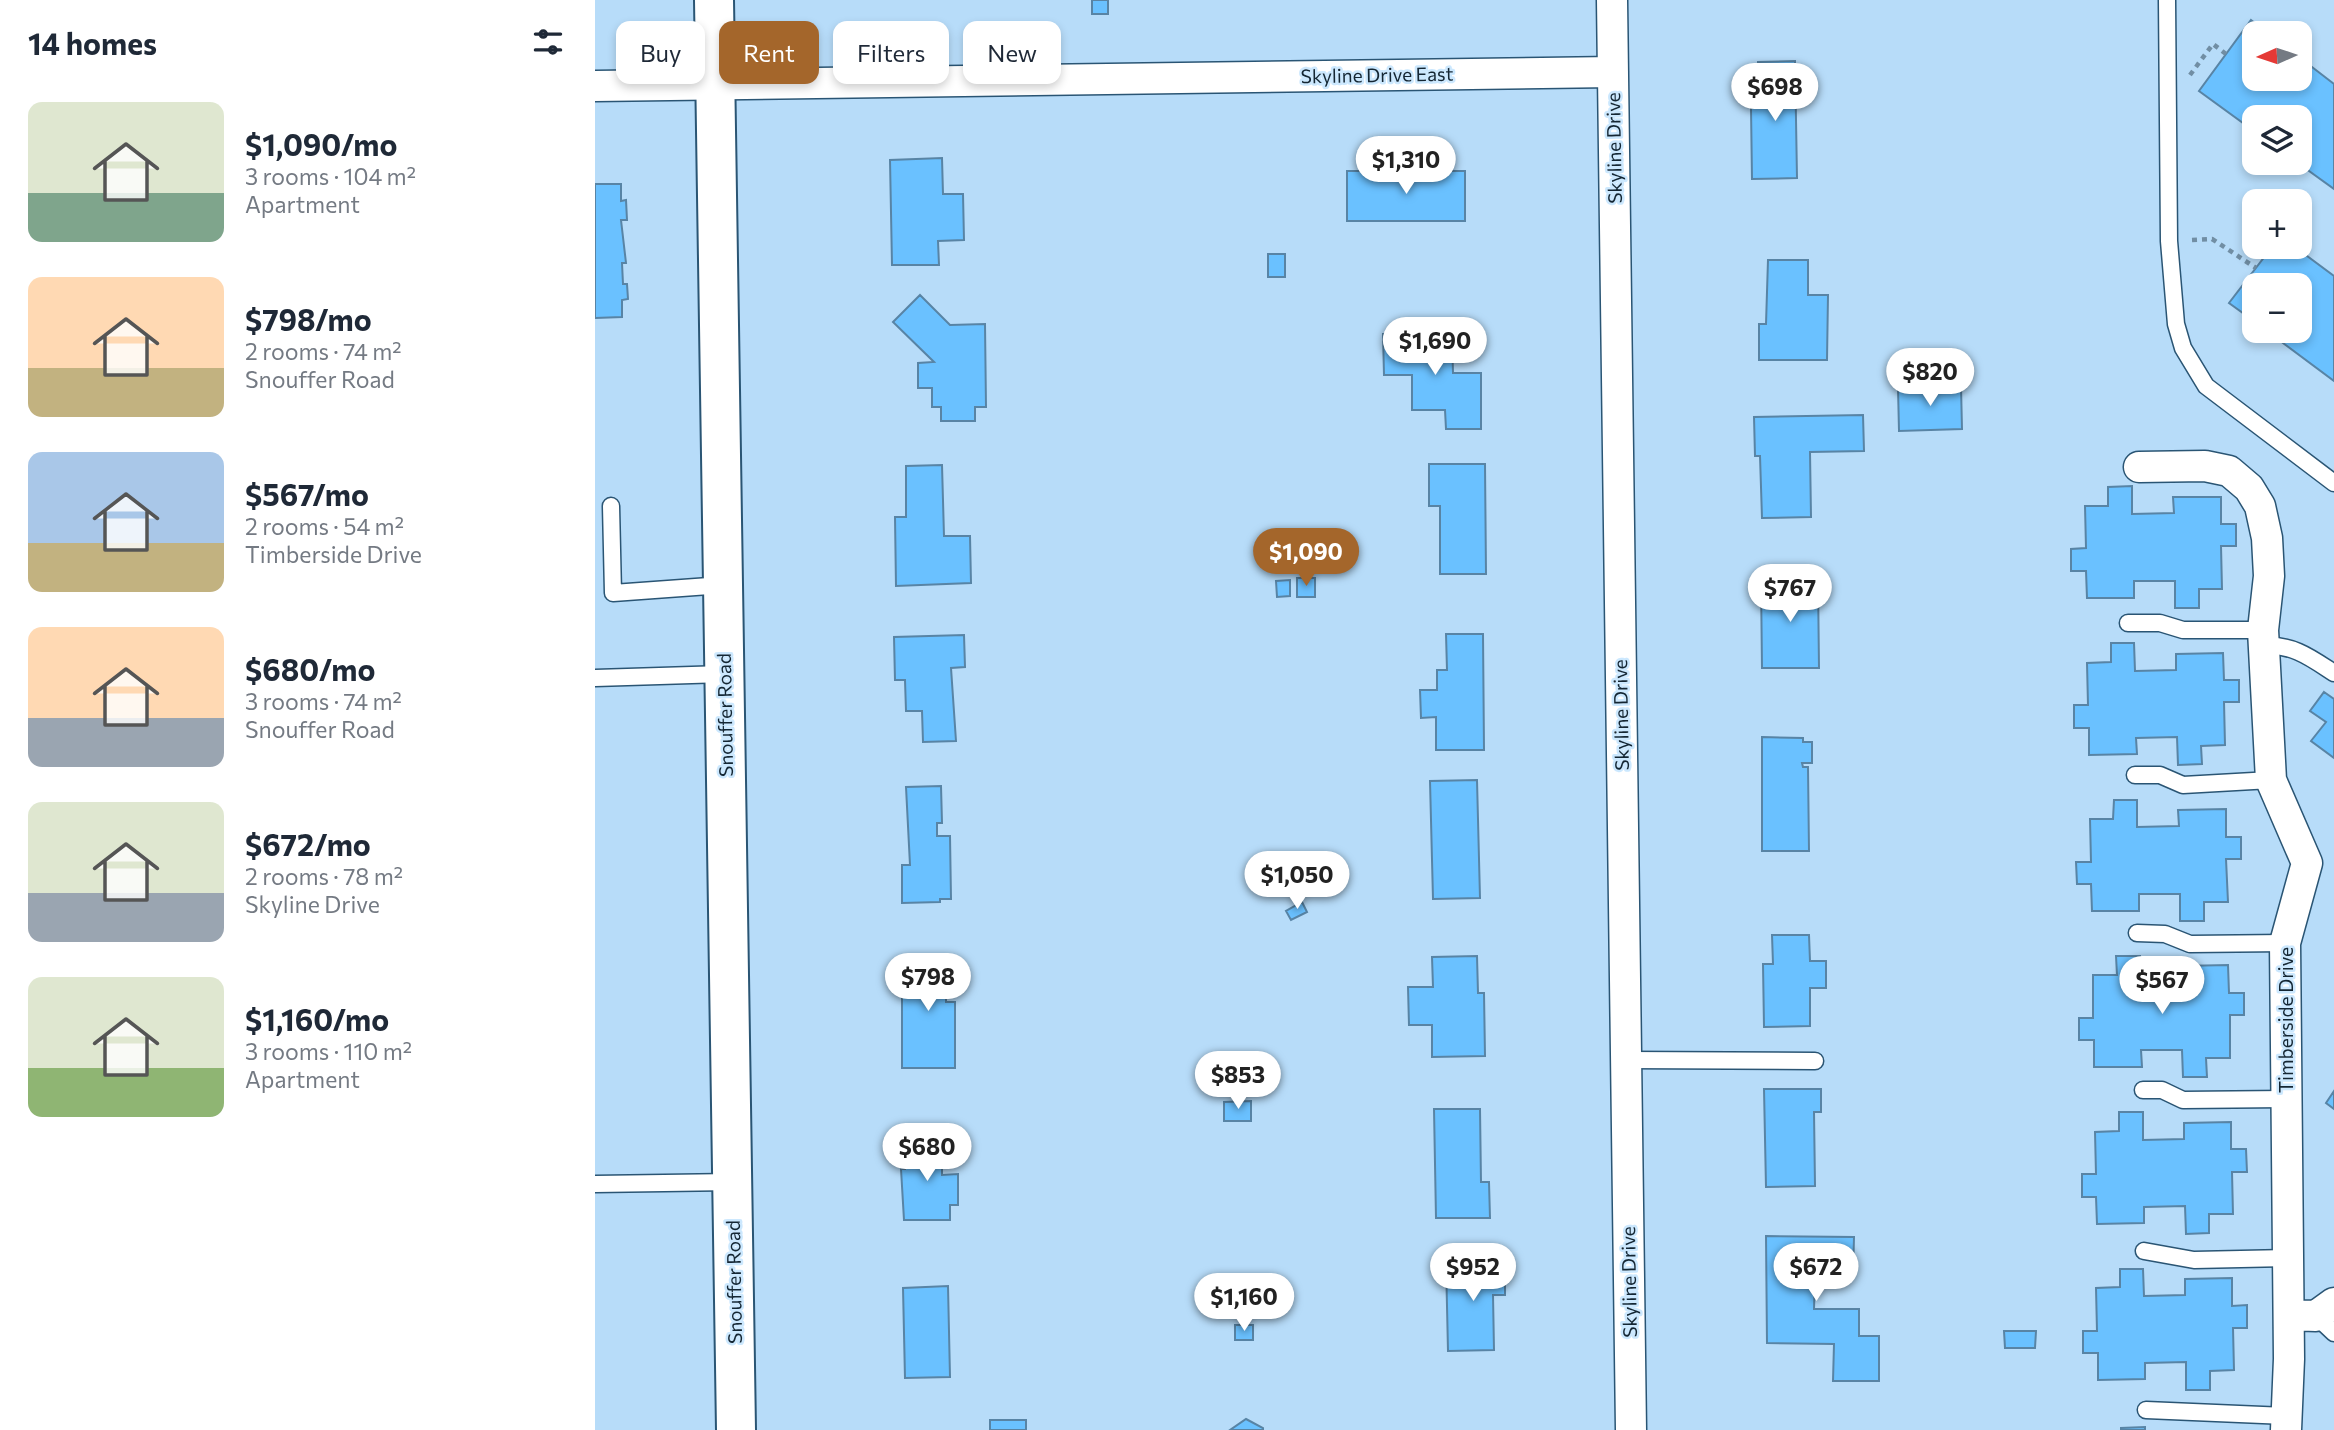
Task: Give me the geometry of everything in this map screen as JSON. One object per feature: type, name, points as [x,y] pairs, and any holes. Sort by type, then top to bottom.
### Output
[{"type":"main road","name":"Snouffer Road","points":[[714,0],[736,1430]]},
{"type":"street","name":"Skyline Drive","points":[[1612,0],[1631,1430]]},
{"type":"street","name":"Skyline Drive East","points":[[595,86],[1612,72]]},
{"type":"street","name":"Timberside Drive","points":[[2140,467],[2205,467],[2229,471],[2249,488],[2260,506],[2267,538],[2269,576],[2264,638],[2271,780],[2320,861],[2284,943],[2288,1258],[2318,1317],[2286,1423]]},
{"type":"lane","points":[[2167,0],[2168,241],[2176,324],[2192,367],[2206,386],[2334,483]]},
{"type":"lane","points":[[611,506],[613,593],[723,585]]},
{"type":"lane","points":[[2128,623],[2160,623],[2183,631],[2264,638],[2298,650],[2334,673]]},
{"type":"lane","points":[[595,678],[725,674]]},
{"type":"lane","points":[[2135,775],[2160,775],[2183,785],[2271,780]]},
{"type":"lane","points":[[2137,933],[2165,933],[2190,944],[2284,943]]},
{"type":"lane","points":[[1626,1060],[1815,1061]]},
{"type":"lane","points":[[2143,1090],[2162,1090],[2183,1100],[2285,1099]]},
{"type":"lane","points":[[595,1184],[733,1182]]},
{"type":"lane","points":[[2144,1251],[2194,1260],[2288,1258]]},
{"type":"lane","points":[[2146,1410],[2286,1423]]},
{"type":"path","points":[[2169,105],[2213,44],[2226,54]]},
{"type":"path","points":[[2168,241],[2212,239],[2256,268]]},
{"type":"building","points":[[1092,0],[1108,0],[1108,14],[1092,14]]},
{"type":"building","points":[[2242,32],[2242,91],[2312,91],[2312,67],[2334,84],[2334,189],[2312,173],[2312,105],[2242,105],[2242,122],[2199,91]]},
{"type":"building","points":[[1795,61],[1797,178],[1752,179],[1751,108],[1773,107],[1773,97],[1758,97],[1758,62]]},
{"type":"building","points":[[942,158],[943,194],[963,194],[964,240],[938,241],[939,265],[892,265],[890,160]]},
{"type":"building","points":[[1347,171],[1465,171],[1465,221],[1347,221]]},
{"type":"building","points":[[595,184],[621,184],[621,201],[626,200],[627,220],[621,220],[626,263],[622,263],[623,284],[627,284],[628,299],[622,300],[622,317],[595,318]]},
{"type":"building","points":[[1268,254],[1285,254],[1285,277],[1268,277]]},
{"type":"building","points":[[2263,259],[2311,259],[2334,276],[2334,381],[2283,343],[2312,343],[2312,273],[2252,273]]},
{"type":"building","points":[[1768,260],[1808,260],[1808,295],[1828,295],[1827,360],[1759,360],[1759,324],[1766,324]]},
{"type":"building","points":[[2242,286],[2242,312],[2229,303]]},
{"type":"building","points":[[920,295],[950,325],[985,324],[986,407],[975,407],[975,421],[941,421],[941,407],[932,407],[932,388],[918,388],[918,363],[934,362],[893,322]]},
{"type":"building","points":[[1383,334],[1452,334],[1453,373],[1481,373],[1481,429],[1446,429],[1445,410],[1412,410],[1412,375],[1384,375]]},
{"type":"building","points":[[1961,386],[1962,429],[1899,431],[1898,388]]},
{"type":"building","points":[[1863,415],[1864,451],[1810,452],[1811,517],[1762,518],[1760,456],[1755,456],[1754,417]]},
{"type":"building","points":[[1429,464],[1485,464],[1486,574],[1440,574],[1440,506],[1429,506]]},
{"type":"building","points":[[942,465],[944,536],[970,536],[971,583],[896,586],[895,517],[906,517],[906,466]]},
{"type":"building","points":[[2132,486],[2132,514],[2174,513],[2173,497],[2221,497],[2221,524],[2236,524],[2236,546],[2221,546],[2222,589],[2199,589],[2199,608],[2175,608],[2175,581],[2134,581],[2134,598],[2087,598],[2086,571],[2071,571],[2071,549],[2086,548],[2085,506],[2108,506],[2108,487]]},
{"type":"building","points":[[1297,578],[1315,578],[1315,597],[1297,597]]},
{"type":"building","points":[[1290,580],[1290,596],[1277,597],[1276,581]]},
{"type":"building","points":[[1761,581],[1818,581],[1819,668],[1762,668]]},
{"type":"building","points":[[1446,634],[1483,634],[1484,750],[1436,750],[1436,717],[1421,718],[1420,690],[1437,690],[1437,670],[1447,670]]},
{"type":"building","points":[[964,635],[965,667],[951,668],[956,741],[923,742],[922,711],[906,711],[905,680],[895,680],[894,637]]},
{"type":"building","points":[[2111,643],[2134,643],[2135,671],[2176,670],[2176,654],[2223,653],[2224,680],[2239,680],[2239,702],[2224,702],[2225,745],[2201,746],[2202,764],[2178,765],[2177,737],[2136,738],[2137,754],[2089,755],[2089,728],[2074,728],[2074,705],[2088,705],[2087,663],[2111,662]]},
{"type":"building","points":[[2324,692],[2334,699],[2334,758],[2311,741],[2326,722],[2310,711]]},
{"type":"building","points":[[1762,737],[1803,738],[1803,742],[1812,742],[1812,763],[1802,763],[1803,767],[1808,767],[1809,851],[1762,851]]},
{"type":"building","points":[[1477,780],[1480,898],[1433,899],[1430,781]]},
{"type":"building","points":[[941,786],[942,823],[937,823],[937,836],[950,836],[951,899],[902,903],[902,865],[910,865],[906,787]]},
{"type":"building","points":[[2114,800],[2137,800],[2137,827],[2179,826],[2178,810],[2226,809],[2226,837],[2241,837],[2241,859],[2226,859],[2228,902],[2204,902],[2204,921],[2180,921],[2180,894],[2139,894],[2139,911],[2092,911],[2091,884],[2077,884],[2076,862],[2091,862],[2090,819],[2113,819]]},
{"type":"building","points":[[1302,902],[1307,912],[1291,920],[1286,911]]},
{"type":"building","points":[[1772,935],[1809,935],[1810,961],[1826,961],[1826,988],[1810,988],[1810,1026],[1764,1027],[1763,964],[1773,964]]},
{"type":"building","points":[[1477,956],[1478,993],[1484,993],[1485,1056],[1432,1057],[1432,1025],[1409,1025],[1408,987],[1433,987],[1432,957]]},
{"type":"building","points":[[2116,956],[2140,956],[2140,983],[2181,982],[2181,966],[2228,965],[2229,993],[2244,993],[2244,1015],[2230,1015],[2230,1058],[2206,1058],[2207,1077],[2183,1077],[2182,1050],[2141,1050],[2142,1067],[2094,1067],[2094,1040],[2079,1040],[2079,1018],[2093,1018],[2093,975],[2117,975]]},
{"type":"building","points":[[902,957],[955,957],[955,993],[946,993],[946,1002],[955,1002],[955,1068],[902,1068]]},
{"type":"building","points":[[1764,1089],[1821,1089],[1821,1112],[1814,1112],[1815,1186],[1766,1187]]},
{"type":"building","points":[[2334,1091],[2334,1109],[2326,1103]]},
{"type":"building","points":[[1251,1101],[1251,1121],[1224,1121],[1224,1102]]},
{"type":"building","points":[[1434,1109],[1480,1109],[1481,1182],[1489,1182],[1490,1218],[1436,1218]]},
{"type":"building","points":[[2119,1112],[2143,1112],[2143,1140],[2184,1139],[2184,1123],[2231,1122],[2231,1149],[2246,1149],[2247,1172],[2232,1172],[2233,1214],[2209,1214],[2209,1233],[2186,1234],[2185,1206],[2144,1207],[2144,1223],[2097,1224],[2096,1197],[2082,1197],[2082,1174],[2096,1174],[2095,1132],[2119,1131]]},
{"type":"building","points":[[904,1142],[946,1142],[947,1161],[942,1161],[942,1175],[958,1174],[958,1205],[950,1205],[950,1220],[904,1220],[901,1169],[905,1169]]},
{"type":"building","points":[[1766,1236],[1854,1237],[1853,1276],[1815,1276],[1814,1309],[1859,1309],[1859,1336],[1879,1336],[1879,1381],[1833,1381],[1834,1344],[1767,1343]]},
{"type":"building","points":[[1505,1260],[1505,1295],[1493,1295],[1494,1350],[1448,1351],[1446,1261]]},
{"type":"building","points":[[2120,1269],[2143,1269],[2144,1296],[2185,1295],[2185,1279],[2232,1278],[2232,1306],[2247,1305],[2247,1328],[2233,1328],[2234,1370],[2210,1371],[2210,1390],[2186,1390],[2186,1362],[2145,1363],[2145,1379],[2098,1380],[2098,1353],[2083,1353],[2083,1331],[2097,1331],[2096,1288],[2120,1287]]},
{"type":"building","points":[[948,1286],[950,1377],[905,1378],[903,1288]]},
{"type":"building","points":[[1235,1325],[1253,1325],[1253,1340],[1235,1340]]},
{"type":"building","points":[[2004,1331],[2036,1331],[2035,1348],[2005,1348]]},
{"type":"building","points":[[1246,1419],[1263,1428],[1263,1430],[1230,1430]]},
{"type":"building","points":[[990,1420],[1026,1420],[1026,1430],[990,1430]]},
{"type":"building","points":[[2145,1427],[2145,1430],[2121,1430],[2121,1428]]}]
